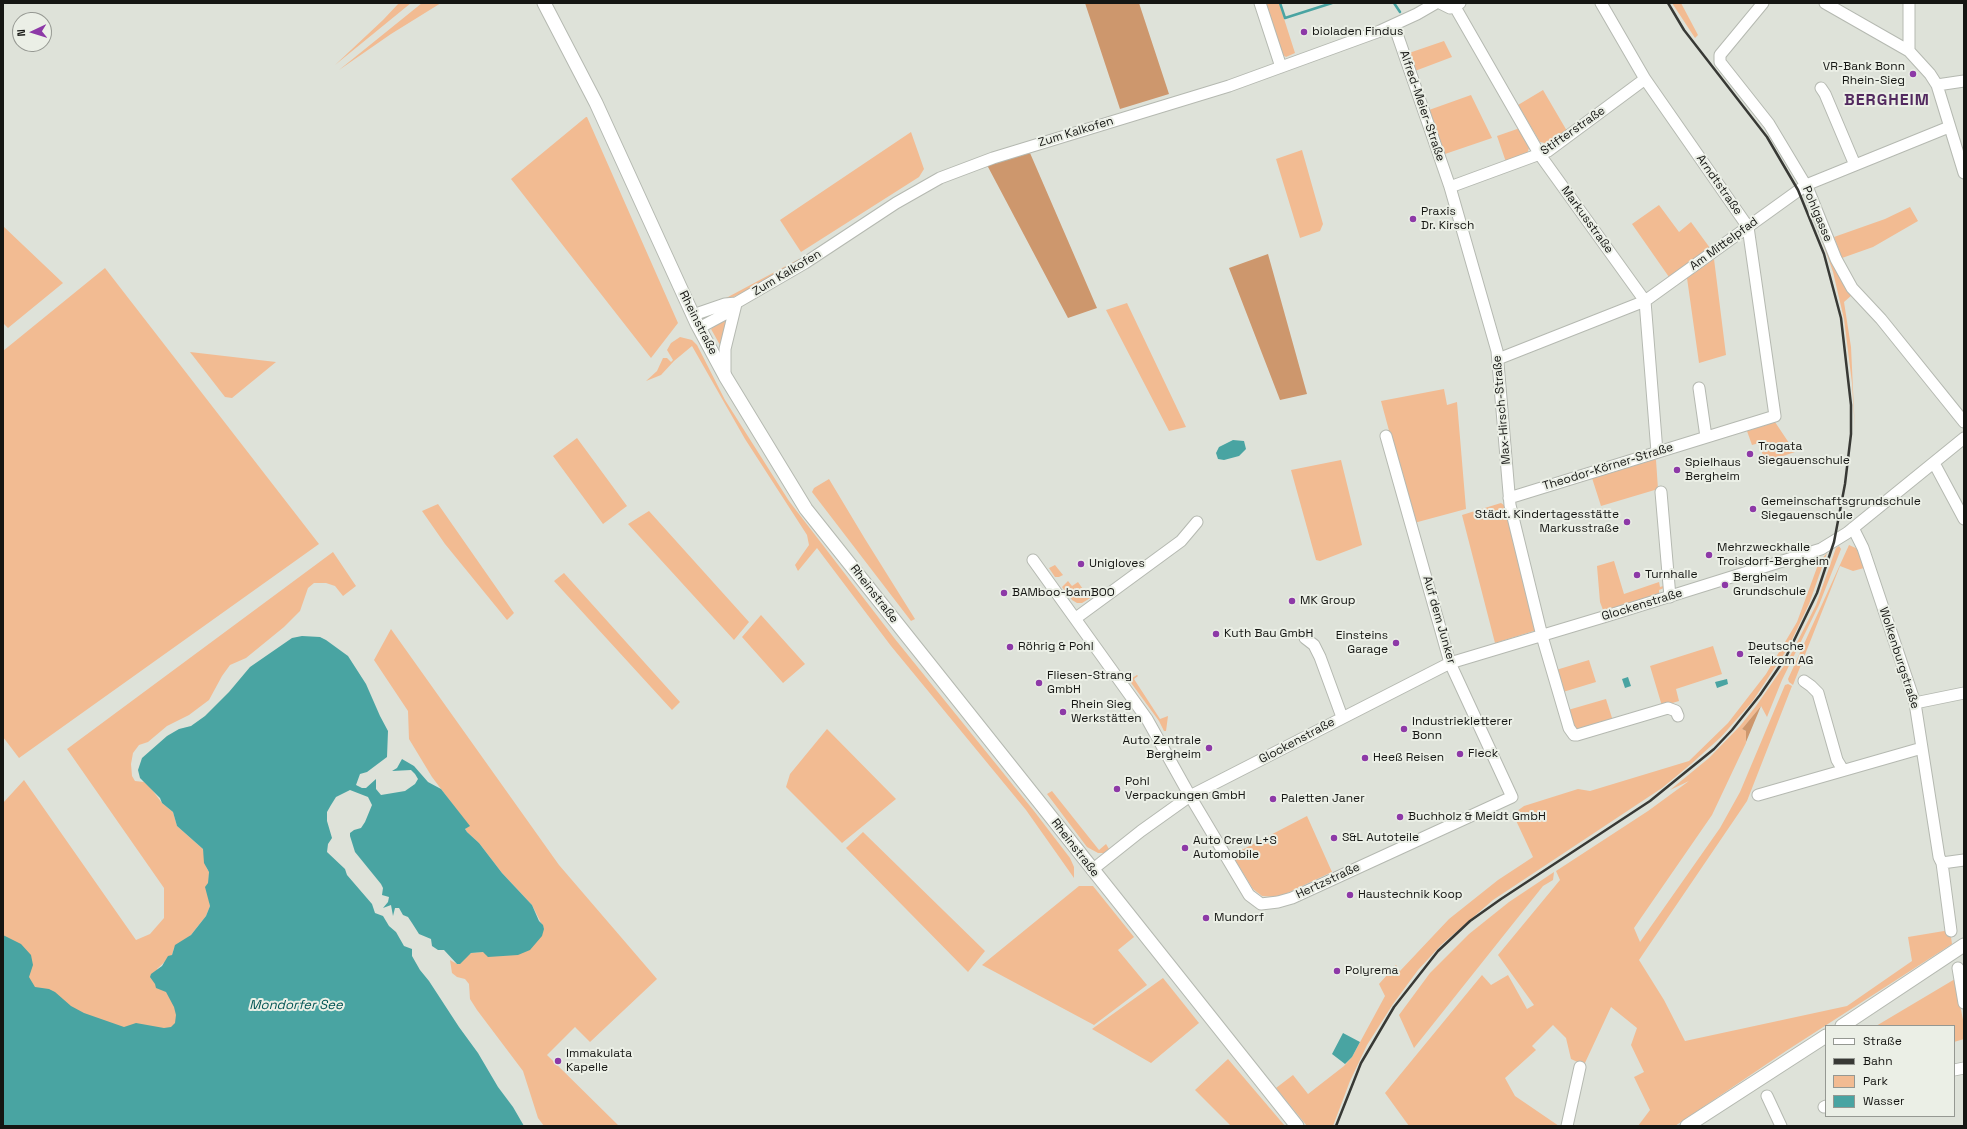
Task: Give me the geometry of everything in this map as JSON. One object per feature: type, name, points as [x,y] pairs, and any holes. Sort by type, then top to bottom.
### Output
[{"type":"main road","name":"Rheinstraße","points":[[544,3],[592,96],[693,316],[725,376],[806,509],[1297,1126]]},
{"type":"main road","points":[[1844,1025],[1964,945]]},
{"type":"main road","points":[[1687,1126],[1825,1037]]},
{"type":"street","points":[[1260,3],[1281,67]]},
{"type":"street","name":"Zum Kalkofen","points":[[700,328],[725,314],[736,303],[805,263],[919,188],[952,172],[993,158],[1229,86],[1394,25],[1436,3]]},
{"type":"street","points":[[1440,3],[1446,7],[1458,5]]},
{"type":"street","name":"Arndtstraße","points":[[1601,3],[1645,79],[1748,227],[1775,416]]},
{"type":"street","name":"Pohlgasse","points":[[1763,3],[1720,55],[1719,60],[1769,124],[1806,185],[1836,259],[1852,288],[1881,319],[1964,422]]},
{"type":"street","points":[[1825,3],[1909,51],[1930,74],[1937,84],[1964,173]]},
{"type":"street","points":[[1909,3],[1909,51]]},
{"type":"street","name":"Markusstraße","points":[[1458,5],[1540,155],[1645,301]]},
{"type":"street","name":"Alfred-Meier-Straße","points":[[1394,25],[1450,187]]},
{"type":"street","name":"Stifterstraße","points":[[1450,187],[1540,155],[1645,79]]},
{"type":"street","points":[[1937,84],[1964,81]]},
{"type":"street","points":[[1821,88],[1825,94],[1855,165]]},
{"type":"street","name":"Am Mittelpfad","points":[[1498,359],[1645,301],[1806,185],[1949,127]]},
{"type":"street","name":"Max-Hirsch-Straße","points":[[1450,187],[1498,359],[1510,498],[1542,636],[1569,728],[1574,735],[1581,735],[1668,708],[1676,711],[1678,716]]},
{"type":"street","points":[[1645,301],[1658,452]]},
{"type":"street","name":"Zum Kalkofen","points":[[693,316],[725,304],[736,303]]},
{"type":"street","points":[[725,376],[725,349],[736,303]]},
{"type":"street","points":[[1699,388],[1706,437]]},
{"type":"street","name":"Theodor-Körner-Straße","points":[[1510,498],[1775,416]]},
{"type":"street","name":"Auf dem Junker","points":[[1386,436],[1450,663],[1512,797]]},
{"type":"street","name":"Glockenstraße","points":[[1092,870],[1141,831],[1190,796],[1450,663],[1821,550],[1853,528],[1964,438]]},
{"type":"street","points":[[1934,463],[1964,519]]},
{"type":"street","points":[[1661,492],[1670,597]]},
{"type":"street","points":[[1076,618],[1181,541],[1197,522]]},
{"type":"street","name":"Wolkenburgstraße","points":[[1853,528],[1863,548],[1915,703],[1939,857],[1942,864],[1951,931]]},
{"type":"street","points":[[1033,560],[1147,719],[1190,796]]},
{"type":"street","name":"Glockenstraße","points":[[1305,638],[1314,645],[1320,657],[1342,717]]},
{"type":"street","points":[[1804,681],[1812,686],[1818,693],[1837,760],[1843,770]]},
{"type":"street","points":[[1915,703],[1964,693]]},
{"type":"street","points":[[1758,795],[1836,774],[1843,770],[1922,748]]},
{"type":"street","name":"Hertzstraße","points":[[1190,796],[1250,895],[1261,904],[1292,898],[1512,797]]},
{"type":"street","points":[[1942,864],[1964,860]]},
{"type":"street","points":[[1958,968],[1964,1003]]},
{"type":"street","points":[[1567,1126],[1580,1067]]},
{"type":"street","points":[[1767,1096],[1781,1126]]},
{"type":"green space","points":[[399,3],[411,3],[335,65],[383,20]]},
{"type":"green space","points":[[422,3],[441,3],[391,34],[339,70]]},
{"type":"green space","points":[[1266,3],[1279,3],[1295,53],[1286,57],[1283,55]]},
{"type":"green space","points":[[1672,3],[1681,3],[1698,35],[1695,38]]},
{"type":"green space","points":[[1444,41],[1452,57],[1415,71],[1409,53]]},
{"type":"green space","points":[[1543,90],[1567,131],[1549,144],[1540,142],[1518,105]]},
{"type":"green space","points":[[1471,95],[1492,138],[1445,154],[1429,110]]},
{"type":"green space","points":[[586,117],[678,323],[651,358],[511,179]]},
{"type":"green space","points":[[1520,128],[1530,145],[1527,154],[1506,162],[1497,136]]},
{"type":"green space","points":[[911,132],[924,169],[919,177],[801,252],[780,220]]},
{"type":"green space","points":[[1302,150],[1323,224],[1320,231],[1300,238],[1276,159]]},
{"type":"green space","points":[[1659,205],[1679,232],[1691,222],[1710,248],[1669,277],[1632,224]]},
{"type":"green space","points":[[1910,207],[1918,221],[1873,247],[1842,258],[1834,237],[1885,219]]},
{"type":"green space","points":[[3,226],[63,283],[8,328],[3,323]]},
{"type":"green space","points":[[1818,229],[1852,295],[1844,302],[1851,347],[1855,432],[1852,383],[1844,319],[1833,272]]},
{"type":"green space","points":[[799,259],[799,261],[758,285],[725,301],[724,299]]},
{"type":"green space","points":[[1714,259],[1726,355],[1699,363],[1687,278]]},
{"type":"green space","points":[[105,268],[319,544],[19,758],[3,737],[3,351]]},
{"type":"green space","points":[[1127,303],[1186,427],[1169,431],[1106,310]]},
{"type":"green space","points":[[726,318],[727,319],[720,345],[711,329]]},
{"type":"green space","points":[[680,337],[692,340],[697,345],[725,400],[789,501],[895,639],[1034,811],[1070,858],[1074,867],[1074,878],[1026,810],[891,646],[817,548],[798,571],[795,565],[809,545],[807,535],[745,439],[692,346],[674,361],[661,375],[646,381],[657,371],[663,358],[667,358],[671,362],[673,360],[667,350],[671,343]]},
{"type":"green space","points":[[190,352],[276,362],[232,398],[225,397]]},
{"type":"green space","points":[[1444,389],[1447,405],[1457,402],[1466,509],[1414,523],[1381,401]]},
{"type":"green space","points":[[1775,422],[1795,452],[1765,462],[1759,443],[1752,445],[1747,431]]},
{"type":"green space","points":[[577,438],[627,506],[603,524],[553,456]]},
{"type":"green space","points":[[1654,459],[1656,460],[1658,489],[1601,506],[1592,478]]},
{"type":"green space","points":[[1341,460],[1362,545],[1320,561],[1316,560],[1291,470]]},
{"type":"green space","points":[[829,479],[915,619],[911,621],[812,492],[814,488]]},
{"type":"green space","points":[[1501,503],[1508,508],[1537,630],[1495,643],[1462,515]]},
{"type":"green space","points":[[438,504],[514,613],[507,620],[445,544],[422,511]]},
{"type":"green space","points":[[649,511],[749,622],[734,640],[628,524]]},
{"type":"green space","points":[[1849,545],[1858,549],[1864,568],[1853,571],[1840,566],[1793,685],[1788,679]]},
{"type":"green space","points":[[1839,546],[1841,549],[1819,605],[1782,680],[1767,717],[1761,706],[1742,729],[1746,731],[1746,743],[1712,815],[1634,928],[1640,942],[1720,828],[1740,792],[1785,685],[1788,684],[1792,686],[1747,801],[1639,960],[1664,1000],[1685,1041],[1847,1006],[1912,961],[1908,937],[1950,930],[1952,944],[1825,1025],[1675,1126],[1638,1126],[1650,1110],[1634,1077],[1644,1072],[1631,1045],[1637,1028],[1611,1007],[1584,1065],[1571,1059],[1566,1038],[1553,1025],[1532,1046],[1536,1050],[1505,1078],[1515,1096],[1559,1126],[1409,1126],[1385,1093],[1482,975],[1491,985],[1508,975],[1527,1009],[1534,1005],[1498,955],[1560,880],[1556,871],[1648,811],[1689,781],[1670,790],[1709,758],[1740,726],[1788,660],[1816,605],[1836,548]]},
{"type":"green space","points":[[333,552],[356,586],[343,596],[335,586],[326,583],[314,583],[308,588],[300,611],[284,627],[246,658],[230,665],[222,676],[209,700],[189,715],[167,726],[148,742],[139,745],[133,753],[131,764],[132,776],[135,781],[144,782],[150,787],[162,803],[173,812],[177,826],[203,849],[207,869],[209,871],[208,895],[210,906],[206,916],[191,935],[174,948],[172,955],[157,969],[267,1126],[3,1126],[3,803],[24,780],[136,940],[150,934],[164,918],[164,888],[67,749]]},
{"type":"green space","points":[[1827,553],[1809,604],[1788,648],[1752,702],[1721,737],[1662,788],[1493,900],[1441,945],[1418,970],[1393,1004],[1367,1045],[1350,1081],[1333,1126],[1307,1126],[1276,1088],[1293,1075],[1308,1094],[1344,1066],[1352,1057],[1385,996],[1379,984],[1396,965],[1400,971],[1449,919],[1498,880],[1533,857],[1513,814],[1524,806],[1578,789],[1590,791],[1689,761],[1728,723],[1766,674],[1797,622],[1819,562]]},
{"type":"green space","points":[[1614,561],[1624,594],[1659,582],[1660,587],[1663,586],[1664,588],[1659,590],[1659,593],[1663,593],[1606,611],[1603,610],[1600,602],[1597,566]]},
{"type":"green space","points":[[1055,565],[1063,575],[1055,577],[1049,568]]},
{"type":"green space","points":[[564,573],[680,702],[672,710],[554,581]]},
{"type":"green space","points":[[1068,581],[1072,586],[1078,582],[1085,592],[1093,587],[1097,594],[1082,603],[1077,603],[1072,600],[1062,587]]},
{"type":"green space","points":[[761,615],[805,664],[783,683],[742,637]]},
{"type":"green space","points":[[391,629],[559,865],[657,979],[590,1042],[575,1027],[547,1055],[619,1126],[544,1126],[538,1118],[523,1071],[470,999],[469,984],[465,979],[457,977],[452,973],[450,960],[457,964],[471,953],[483,952],[544,929],[532,905],[502,873],[479,843],[467,832],[465,829],[469,826],[432,777],[409,739],[408,711],[374,660]]},
{"type":"green space","points":[[1713,646],[1722,674],[1676,689],[1679,701],[1662,706],[1650,666]]},
{"type":"green space","points":[[1589,660],[1596,682],[1563,692],[1556,670]]},
{"type":"green space","points":[[1137,675],[1138,676],[1134,679],[1160,719],[1168,716],[1166,731],[1164,731],[1159,721],[1129,680]]},
{"type":"green space","points":[[1606,699],[1613,721],[1580,731],[1575,730],[1568,710]]},
{"type":"green space","points":[[827,729],[896,799],[842,843],[786,787],[790,774]]},
{"type":"green space","points":[[1052,791],[1099,850],[1106,844],[1109,849],[1104,853],[1098,853],[1087,847],[1047,794]]},
{"type":"green space","points":[[1307,816],[1332,872],[1281,896],[1262,896],[1253,889],[1232,855]]},
{"type":"green space","points":[[863,832],[985,951],[968,972],[846,848]]},
{"type":"green space","points":[[1554,872],[1553,880],[1543,886],[1414,1048],[1399,1015],[1430,973],[1469,934],[1509,902]]},
{"type":"green space","points":[[1079,886],[1093,886],[1134,937],[1118,950],[1147,985],[1094,1025],[982,965]]},
{"type":"green space","points":[[1163,978],[1199,1023],[1151,1063],[1092,1029]]},
{"type":"green space","points":[[1955,979],[1964,1025],[1964,1039],[1955,1042],[1955,1025],[1878,1025]]},
{"type":"green space","points":[[1228,1059],[1285,1126],[1231,1126],[1195,1090]]},
{"type":"shaded area","points":[[1085,3],[1139,3],[1169,94],[1120,109]]},
{"type":"shaded area","points":[[1030,153],[1097,308],[1068,318],[987,165]]},
{"type":"shaded area","points":[[1268,254],[1307,394],[1280,400],[1229,268]]},
{"type":"shaded area","points":[[1761,706],[1746,742],[1746,731],[1742,729]]},
{"type":"water","points":[[1233,440],[1244,441],[1246,449],[1239,456],[1224,460],[1218,459],[1216,453],[1219,447]]},
{"type":"water","name":"Mondorfer See","points":[[302,636],[320,637],[348,656],[366,684],[388,731],[387,757],[367,772],[360,774],[356,785],[366,788],[376,779],[376,789],[381,795],[405,791],[415,784],[418,779],[415,774],[411,770],[392,771],[397,768],[402,759],[414,766],[428,782],[441,789],[470,826],[465,829],[467,832],[479,843],[502,873],[532,905],[539,921],[543,925],[544,929],[542,936],[530,950],[518,955],[488,957],[483,952],[471,953],[460,964],[457,964],[444,950],[438,950],[432,946],[431,939],[419,934],[408,917],[403,915],[399,908],[395,908],[393,916],[391,905],[383,908],[388,902],[389,897],[382,895],[383,888],[381,884],[355,852],[350,836],[350,833],[361,828],[365,822],[372,805],[368,797],[350,790],[336,797],[327,812],[327,821],[332,838],[328,844],[327,852],[345,869],[347,875],[372,904],[375,913],[383,916],[389,926],[396,932],[404,946],[412,949],[412,956],[420,970],[478,1053],[498,1087],[513,1107],[524,1126],[3,1126],[3,935],[21,944],[31,955],[33,965],[29,977],[35,987],[49,989],[55,992],[71,1006],[84,1013],[124,1027],[136,1023],[164,1028],[171,1027],[175,1023],[176,1015],[174,1007],[166,992],[156,988],[150,977],[151,974],[162,966],[168,956],[172,955],[175,945],[191,935],[206,916],[210,906],[205,887],[208,883],[209,872],[204,863],[203,849],[177,826],[173,812],[162,803],[160,798],[140,778],[138,770],[142,758],[167,736],[179,729],[191,726],[205,716],[229,692],[250,667],[292,638]]},
{"type":"water","points":[[1628,677],[1631,686],[1625,688],[1622,679]]},
{"type":"water","points":[[1727,679],[1728,684],[1717,688],[1715,682]]},
{"type":"water","points":[[1343,1033],[1360,1042],[1352,1057],[1345,1064],[1332,1054]]},
{"type":"waterway","points":[[1280,3],[1285,18],[1332,3]]},
{"type":"waterway","points":[[1394,3],[1400,12]]},
{"type":"railway","points":[[1336,1126],[1361,1063],[1394,1007],[1438,951],[1470,921],[1501,899],[1650,801],[1714,749],[1732,730],[1760,695],[1786,657],[1817,593],[1834,542],[1845,484],[1851,434],[1851,405],[1841,318],[1824,254],[1798,190],[1767,137],[1684,30],[1668,3]]},
{"type":"place","name":"bioladen Findus","points":[[1304,32]]},
{"type":"place","name":"VR-Bank Bonn Rhein-Sieg","points":[[1913,74]]},
{"type":"place","name":"Praxis Dr. Kirsch","points":[[1413,219]]},
{"type":"place","name":"Trogata Siegauenschule","points":[[1750,454]]},
{"type":"place","name":"Spielhaus Bergheim","points":[[1677,470]]},
{"type":"place","name":"Gemeinschaftsgrundschule Siegauenschule","points":[[1753,509]]},
{"type":"place","name":"Städt. Kindertagesstätte Markusstraße","points":[[1627,522]]},
{"type":"place","name":"Mehrzweckhalle Troisdorf-Bergheim","points":[[1709,555]]},
{"type":"place","name":"Unigloves","points":[[1081,564]]},
{"type":"place","name":"Turnhalle","points":[[1637,575]]},
{"type":"place","name":"Bergheim Grundschule","points":[[1725,585]]},
{"type":"place","name":"BAMboo-bamBOO","points":[[1004,593]]},
{"type":"place","name":"MK Group","points":[[1292,601]]},
{"type":"place","name":"Kuth Bau GmbH","points":[[1216,634]]},
{"type":"place","name":"Einsteins Garage","points":[[1396,643]]},
{"type":"place","name":"Röhrig & Pohl","points":[[1010,647]]},
{"type":"place","name":"Deutsche Telekom AG","points":[[1740,654]]},
{"type":"place","name":"Fliesen-Strang GmbH","points":[[1039,683]]},
{"type":"place","name":"Rhein Sieg Werkstätten","points":[[1063,712]]},
{"type":"place","name":"Industriekletterer Bonn","points":[[1404,729]]},
{"type":"place","name":"Auto Zentrale Bergheim","points":[[1209,748]]},
{"type":"place","name":"Fleck","points":[[1460,754]]},
{"type":"place","name":"Heeß Reisen","points":[[1365,758]]},
{"type":"place","name":"Pohl Verpackungen GmbH","points":[[1117,789]]},
{"type":"place","name":"Paletten Janer","points":[[1273,799]]},
{"type":"place","name":"Buchholz & Meidt GmbH","points":[[1400,817]]},
{"type":"place","name":"S&L Autoteile","points":[[1334,838]]},
{"type":"place","name":"Auto Crew L+S Automobile","points":[[1185,848]]},
{"type":"place","name":"Haustechnik Koop","points":[[1350,895]]},
{"type":"place","name":"Mundorf","points":[[1206,918]]},
{"type":"place","name":"Polyrema","points":[[1337,971]]},
{"type":"place","name":"Immakulata Kapelle","points":[[558,1061]]},
{"type":"district","name":"BERGHEIM","points":[[1887,101]]}]
